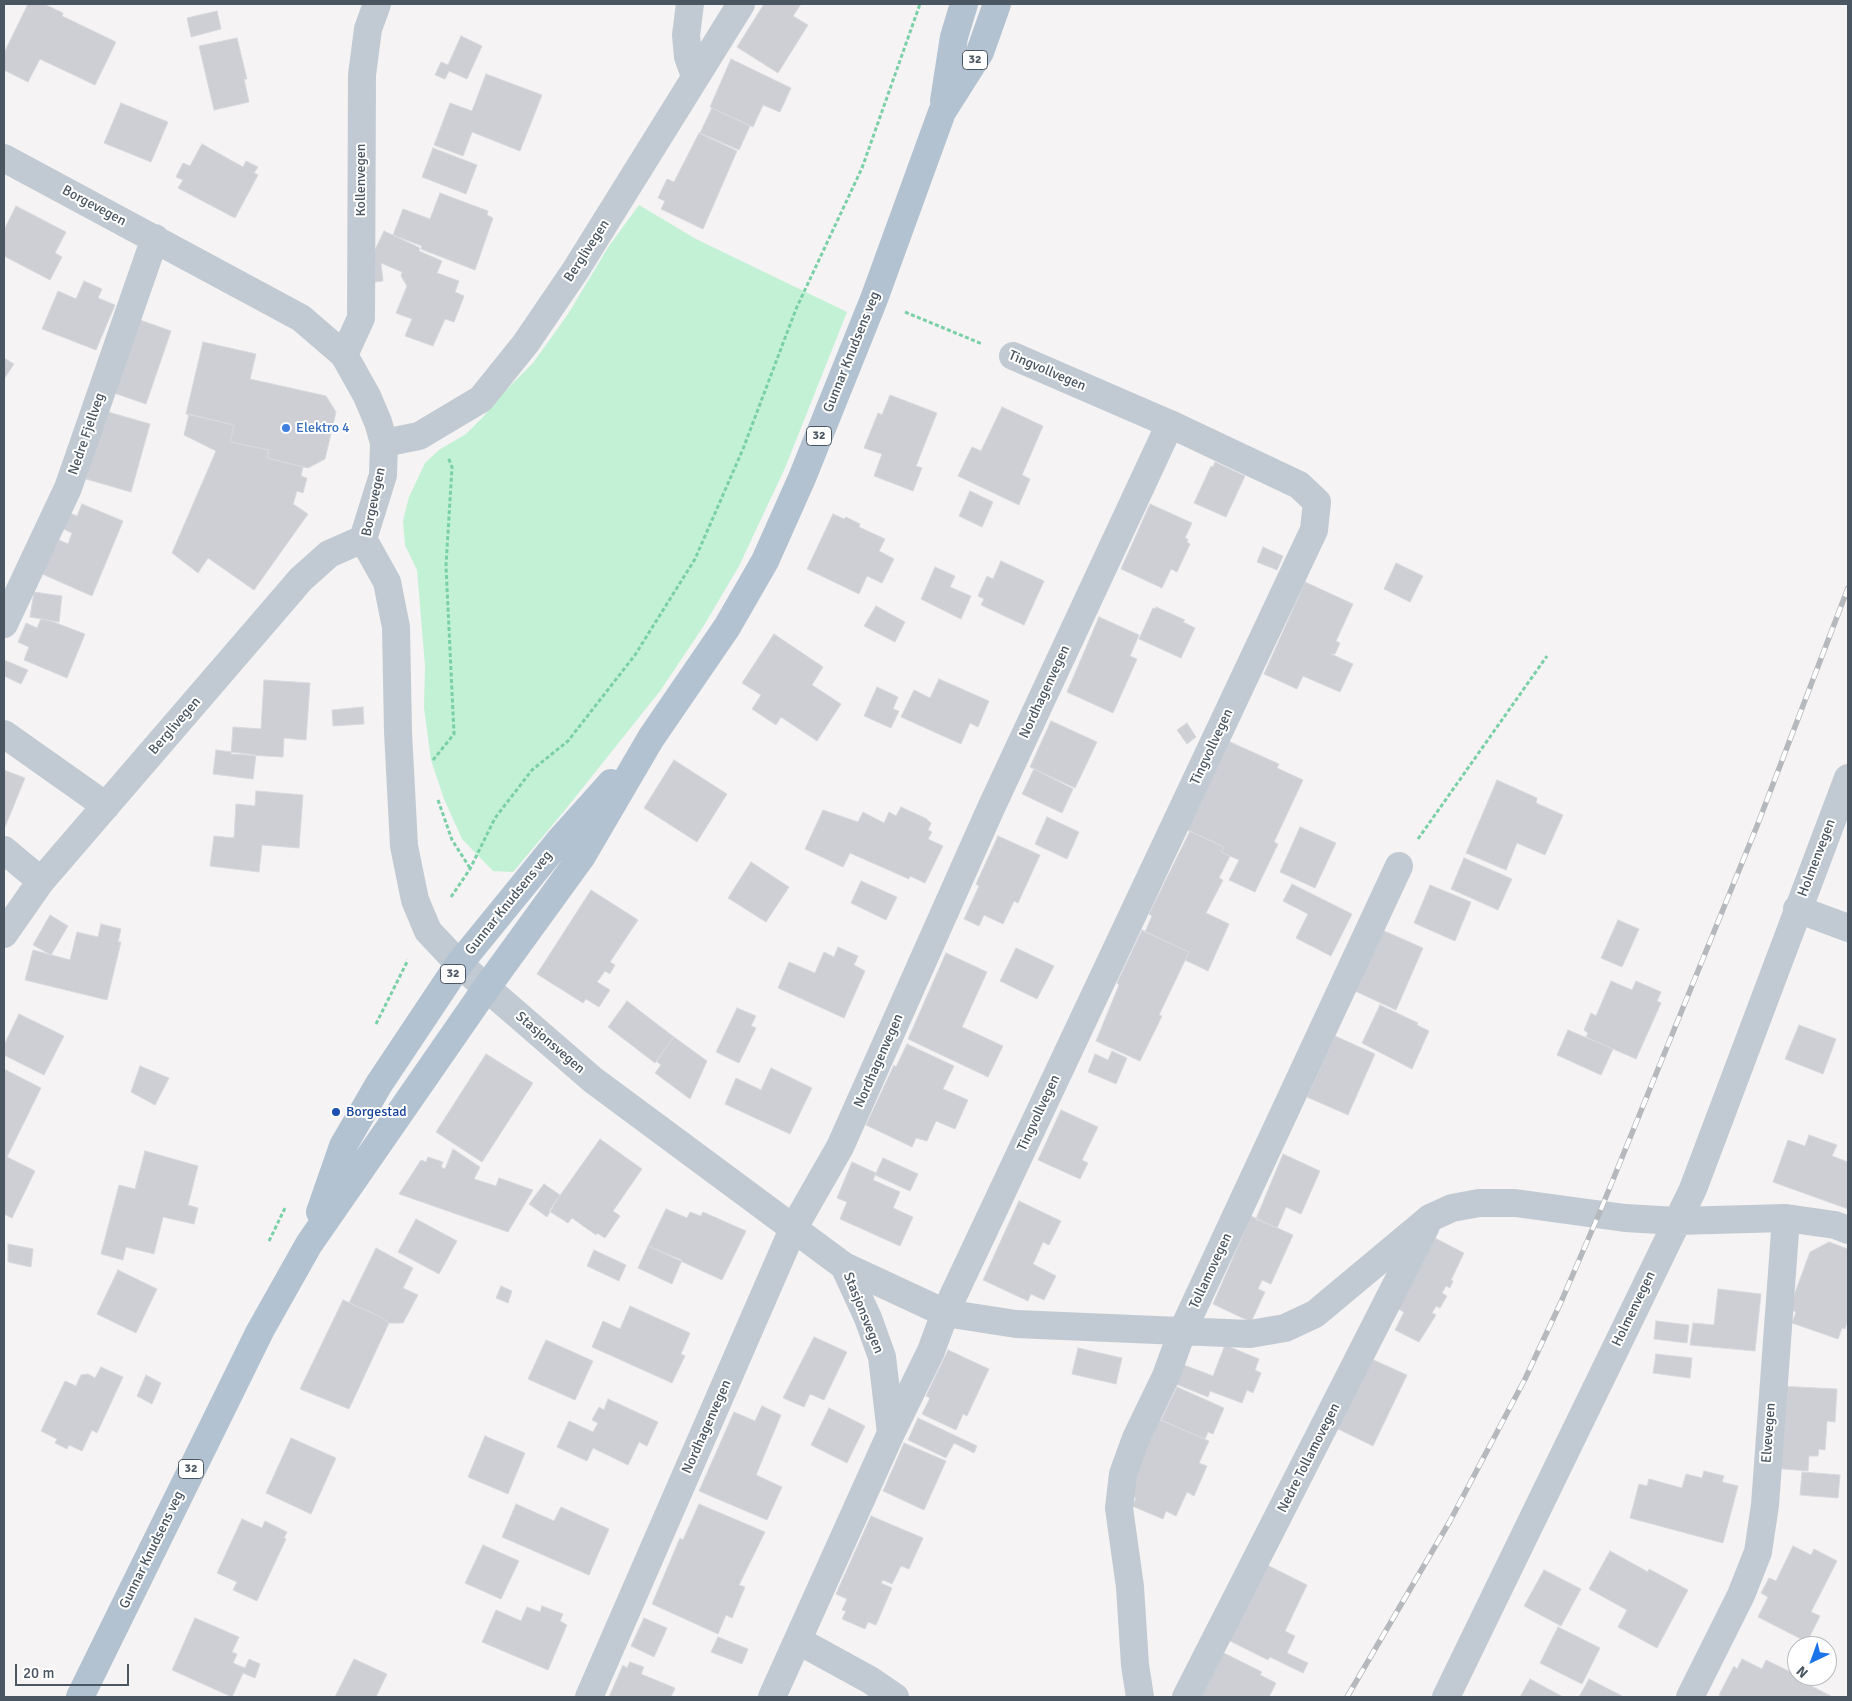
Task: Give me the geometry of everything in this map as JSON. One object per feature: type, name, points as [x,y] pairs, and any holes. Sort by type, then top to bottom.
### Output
[{"type":"main road","name":"Gunnar Knudsens veg","points":[[80,1697],[251,1348],[309,1244],[487,988],[582,856],[651,738],[727,627],[765,561],[802,478],[874,299],[942,112],[954,37],[964,4]]},
{"type":"main road","name":"Gunnar Knudsens veg","points":[[942,112],[980,52],[997,4]]},
{"type":"main road","name":"Gunnar Knudsens veg","points":[[309,1244],[343,1146],[379,1084],[459,964],[560,840],[651,738]]},
{"type":"street","name":"Kollenvegen","points":[[344,355],[361,318],[362,75],[368,28],[377,4]]},
{"type":"street","points":[[690,4],[686,35],[688,57],[696,76]]},
{"type":"street","name":"Berglivegen","points":[[384,443],[418,436],[481,400],[526,343],[620,200],[741,4]]},
{"type":"street","name":"Borgevegen","points":[[4,158],[301,318],[344,355],[367,396],[378,422],[384,443],[383,476],[363,539],[387,582],[396,628],[398,732],[404,846],[415,900],[428,931],[459,964],[487,988]]},
{"type":"street","name":"Nedre Fjellveg","points":[[4,624],[68,488],[155,238]]},
{"type":"street","name":"Tingvollvegen","points":[[891,1434],[931,1351],[945,1313],[1314,530],[1317,502],[1299,485],[1170,424],[1013,356]]},
{"type":"street","name":"Nordhagenvegen","points":[[589,1697],[793,1229],[840,1146],[991,808],[1170,424]]},
{"type":"street","name":"Berglivegen","points":[[4,934],[41,881],[301,579],[328,554],[363,539]]},
{"type":"street","points":[[4,734],[106,806]]},
{"type":"street","name":"Holmenvegen","points":[[1446,1697],[1693,1189],[1848,778]]},
{"type":"street","points":[[4,850],[41,881]]},
{"type":"street","name":"Tollamovegen","points":[[1140,1697],[1135,1665],[1130,1587],[1119,1508],[1122,1483],[1136,1438],[1166,1376],[1182,1332],[1399,866]]},
{"type":"street","name":"Holmenvegen","points":[[1797,909],[1848,928]]},
{"type":"street","name":"Stasjonsvegen","points":[[487,988],[593,1080],[844,1266],[868,1318],[882,1357],[891,1434]]},
{"type":"street","points":[[844,1266],[945,1313],[1016,1324],[1250,1334],[1286,1328],[1314,1314],[1430,1218],[1452,1208],[1479,1203],[1515,1203],[1625,1218],[1677,1222],[1786,1218],[1848,1230]]},
{"type":"street","name":"Nedre Tollamovegen","points":[[1186,1697],[1430,1218]]},
{"type":"street","name":"Elvevegen","points":[[1690,1697],[1741,1595],[1758,1552],[1765,1505],[1786,1218]]},
{"type":"street","points":[[772,1697],[799,1641],[891,1434]]},
{"type":"street","points":[[799,1641],[870,1680],[895,1697]]},
{"type":"path","points":[[375,1025],[411,956],[470,869],[496,818],[532,770],[568,741],[635,655],[695,559],[743,449],[796,309],[862,168],[920,4]]},
{"type":"path","name":"Tingvollvegen","points":[[874,299],[1013,356]]},
{"type":"path","points":[[432,762],[454,734],[446,566],[452,467],[438,425]]},
{"type":"path","points":[[1399,866],[1547,656]]},
{"type":"path","points":[[436,796],[452,840],[470,869]]},
{"type":"path","points":[[267,1245],[288,1201]]},
{"type":"green space","points":[[639,205],[696,239],[847,312],[785,468],[739,566],[703,627],[660,691],[513,872],[493,871],[462,839],[444,799],[431,760],[424,708],[425,666],[417,570],[405,545],[403,521],[409,497],[425,463],[439,450],[466,434],[484,416],[493,403],[533,363],[568,314],[609,246]]},
{"type":"building","points":[[28,4],[44,4],[63,13],[62,16],[116,42],[95,85],[40,59],[28,82],[4,70],[4,53]]},
{"type":"building","points":[[764,4],[801,4],[793,16],[808,25],[778,73],[737,47]]},
{"type":"building","points":[[217,11],[221,29],[191,37],[187,18]]},
{"type":"building","points":[[461,36],[482,46],[467,79],[449,71],[445,79],[435,75],[441,62],[448,65]]},
{"type":"building","points":[[237,38],[247,79],[244,79],[249,102],[214,110],[199,46]]},
{"type":"building","points":[[731,59],[791,88],[780,112],[763,105],[753,127],[710,107]]},
{"type":"building","points":[[486,74],[542,95],[520,151],[472,132],[463,156],[434,145],[450,103],[472,111]]},
{"type":"building","points":[[121,103],[168,122],[151,162],[104,143]]},
{"type":"building","points":[[712,108],[750,126],[739,150],[700,133]]},
{"type":"building","points":[[699,133],[737,151],[703,229],[661,209],[665,201],[658,198],[667,179],[674,182]]},
{"type":"building","points":[[202,144],[243,167],[246,161],[258,167],[254,173],[258,175],[235,218],[178,188],[183,180],[176,177],[183,163],[190,166]]},
{"type":"building","points":[[433,148],[477,165],[466,194],[422,177]]},
{"type":"building","points":[[440,193],[488,211],[487,215],[493,218],[475,270],[421,249],[422,246],[393,235],[403,209],[430,219]]},
{"type":"building","points":[[16,206],[66,232],[55,253],[62,257],[50,280],[4,256],[4,230]]},
{"type":"building","points":[[384,231],[420,248],[419,251],[442,261],[437,273],[459,281],[455,292],[464,296],[454,322],[445,319],[433,346],[405,336],[412,319],[396,313],[407,286],[401,276],[402,272],[381,263],[383,281],[375,282],[373,259],[371,258]]},
{"type":"building","points":[[84,281],[102,289],[98,298],[115,305],[96,350],[42,329],[58,291],[76,299]]},
{"type":"building","points":[[140,320],[171,331],[146,404],[114,393]]},
{"type":"building","points":[[203,342],[256,354],[250,379],[326,396],[336,412],[325,459],[308,468],[267,458],[269,450],[230,442],[234,425],[186,414]]},
{"type":"building","points":[[4,358],[14,364],[4,379]]},
{"type":"building","points":[[890,395],[937,413],[916,466],[922,468],[913,491],[874,476],[882,454],[864,448],[878,413],[882,415]]},
{"type":"building","points":[[1002,407],[1043,426],[1022,475],[1030,479],[1019,505],[958,476],[972,447],[981,451]]},
{"type":"building","points":[[105,411],[150,424],[131,492],[86,479]]},
{"type":"building","points":[[189,414],[234,425],[230,442],[269,450],[267,458],[303,467],[301,476],[307,478],[303,493],[297,491],[293,504],[308,514],[254,590],[208,558],[198,573],[172,553],[216,451],[184,435]]},
{"type":"building","points":[[1215,462],[1245,476],[1226,517],[1194,503],[1211,466],[1213,467]]},
{"type":"building","points":[[970,491],[993,502],[982,527],[959,516]]},
{"type":"building","points":[[82,504],[123,521],[92,596],[40,573],[57,539],[68,544],[72,533],[63,529],[70,513],[77,516]]},
{"type":"building","points":[[1150,504],[1192,523],[1185,538],[1188,539],[1187,542],[1190,544],[1177,572],[1171,569],[1162,588],[1121,569]]},
{"type":"building","points":[[833,514],[844,519],[846,517],[860,524],[859,527],[885,539],[879,551],[894,559],[882,583],[867,576],[859,594],[807,569]]},
{"type":"building","points":[[1263,547],[1283,556],[1277,570],[1257,562]]},
{"type":"building","points":[[1001,561],[1044,581],[1024,625],[981,605],[984,599],[978,596],[987,576],[993,579]]},
{"type":"building","points":[[1396,563],[1423,576],[1410,602],[1384,589]]},
{"type":"building","points":[[935,567],[955,576],[950,587],[971,596],[961,619],[921,599]]},
{"type":"building","points":[[1305,582],[1353,604],[1336,641],[1340,643],[1335,654],[1331,654],[1353,664],[1340,692],[1303,676],[1297,689],[1264,674]]},
{"type":"building","points":[[34,592],[62,596],[59,622],[30,617]]},
{"type":"building","points":[[876,606],[905,622],[895,642],[864,626]]},
{"type":"building","points":[[1156,607],[1185,620],[1183,622],[1195,628],[1181,658],[1139,639],[1153,608],[1156,609]]},
{"type":"building","points":[[1099,617],[1139,635],[1130,656],[1137,659],[1113,713],[1067,692]]},
{"type":"building","points":[[41,619],[85,634],[67,678],[24,660],[29,647],[18,642],[26,623],[37,628]]},
{"type":"building","points":[[774,634],[823,667],[812,685],[841,704],[817,741],[781,717],[776,725],[752,709],[761,695],[742,683]]},
{"type":"building","points":[[4,660],[28,670],[21,684],[4,676]]},
{"type":"building","points":[[939,679],[989,701],[978,727],[970,723],[961,744],[901,717],[914,690],[930,698]]},
{"type":"building","points":[[264,680],[310,683],[306,740],[284,738],[283,757],[231,754],[233,727],[261,729]]},
{"type":"building","points":[[877,687],[898,697],[893,709],[899,711],[891,728],[864,716]]},
{"type":"building","points":[[363,707],[364,724],[333,726],[332,710]]},
{"type":"building","points":[[1051,721],[1097,742],[1075,788],[1030,767]]},
{"type":"building","points":[[1187,723],[1196,737],[1187,744],[1177,730]]},
{"type":"building","points":[[1228,741],[1279,764],[1277,768],[1303,780],[1274,842],[1278,844],[1255,892],[1229,880],[1239,860],[1221,852],[1224,847],[1187,830]]},
{"type":"building","points":[[216,750],[256,755],[253,779],[213,774]]},
{"type":"building","points":[[674,760],[727,794],[697,842],[644,808]]},
{"type":"building","points":[[1034,769],[1073,789],[1062,813],[1022,794]]},
{"type":"building","points":[[4,770],[25,778],[5,827],[4,826]]},
{"type":"building","points":[[1497,780],[1537,798],[1536,803],[1563,815],[1545,855],[1517,843],[1506,870],[1466,853]]},
{"type":"building","points":[[256,791],[303,795],[299,848],[262,845],[259,872],[210,866],[214,836],[234,838],[236,804],[255,806]]},
{"type":"building","points":[[901,807],[927,819],[931,823],[928,830],[932,832],[928,839],[943,846],[925,883],[910,876],[909,879],[850,853],[843,867],[805,849],[823,810],[858,822],[863,812],[884,823],[889,812],[896,816]]},
{"type":"building","points":[[1047,817],[1079,832],[1067,859],[1035,844]]},
{"type":"building","points":[[1300,827],[1336,843],[1315,888],[1280,872]]},
{"type":"building","points":[[1190,831],[1224,847],[1221,852],[1230,856],[1219,878],[1223,880],[1206,913],[1229,924],[1208,971],[1185,960],[1189,952],[1145,932],[1152,916],[1149,914]]},
{"type":"building","points":[[998,836],[1040,855],[1018,903],[1014,901],[1003,924],[984,915],[979,926],[964,919],[979,886],[976,884]]},
{"type":"building","points":[[1464,858],[1512,879],[1498,910],[1451,889]]},
{"type":"building","points":[[751,862],[789,887],[766,922],[728,898]]},
{"type":"building","points":[[861,881],[897,897],[886,920],[851,903]]},
{"type":"building","points":[[1292,884],[1352,914],[1331,956],[1296,938],[1308,914],[1283,901]]},
{"type":"building","points":[[1430,885],[1471,902],[1455,941],[1414,923]]},
{"type":"building","points":[[591,890],[638,920],[610,962],[615,965],[610,974],[605,971],[597,982],[610,990],[599,1007],[586,999],[583,1003],[537,974]]},
{"type":"building","points":[[50,915],[68,926],[51,955],[33,945]]},
{"type":"building","points":[[1618,920],[1639,929],[1622,967],[1601,958]]},
{"type":"building","points":[[101,924],[121,929],[118,942],[121,942],[107,1000],[25,980],[33,950],[70,960],[77,932],[98,937]]},
{"type":"building","points":[[1142,930],[1189,952],[1159,1015],[1162,1016],[1140,1061],[1096,1041],[1119,985],[1117,983]]},
{"type":"building","points":[[1382,930],[1423,948],[1396,1010],[1355,991]]},
{"type":"building","points":[[838,947],[858,956],[854,965],[865,971],[844,1018],[778,988],[789,962],[815,973],[824,952],[834,957]]},
{"type":"building","points":[[1016,948],[1054,966],[1037,999],[1000,981]]},
{"type":"building","points":[[946,953],[987,972],[962,1027],[1003,1046],[988,1077],[908,1039]]},
{"type":"building","points":[[1611,981],[1632,990],[1636,981],[1661,992],[1657,1001],[1661,1003],[1636,1059],[1586,1037],[1588,1033],[1584,1030],[1591,1013],[1596,1016]]},
{"type":"building","points":[[627,1001],[674,1037],[655,1063],[608,1027]]},
{"type":"building","points":[[1380,1005],[1418,1023],[1417,1025],[1429,1031],[1412,1069],[1362,1043]]},
{"type":"building","points":[[737,1008],[756,1016],[751,1026],[756,1028],[739,1063],[716,1052]]},
{"type":"building","points":[[19,1014],[64,1036],[44,1075],[4,1055],[4,1045]]},
{"type":"building","points":[[1799,1025],[1836,1039],[1823,1074],[1785,1059]]},
{"type":"building","points":[[1568,1030],[1613,1049],[1601,1075],[1557,1055]]},
{"type":"building","points":[[1335,1036],[1375,1054],[1348,1115],[1307,1097]]},
{"type":"building","points":[[674,1037],[707,1061],[690,1099],[655,1073],[661,1065],[656,1061]]},
{"type":"building","points":[[907,1044],[954,1066],[943,1089],[968,1100],[955,1129],[936,1121],[927,1141],[916,1138],[912,1147],[866,1125],[894,1065],[896,1067]]},
{"type":"building","points":[[1112,1051],[1127,1058],[1116,1084],[1088,1072],[1095,1054],[1108,1060]]},
{"type":"building","points":[[486,1054],[533,1083],[482,1162],[436,1132]]},
{"type":"building","points":[[140,1066],[169,1078],[155,1105],[131,1092]]},
{"type":"building","points":[[771,1068],[812,1088],[790,1134],[725,1104],[736,1078],[761,1090]]},
{"type":"building","points":[[4,1069],[41,1088],[7,1157],[35,1171],[12,1218],[4,1214]]},
{"type":"building","points":[[1061,1110],[1098,1127],[1082,1160],[1088,1163],[1080,1179],[1038,1160]]},
{"type":"building","points":[[1809,1135],[1837,1145],[1832,1156],[1848,1162],[1848,1209],[1773,1182],[1788,1140],[1805,1146]]},
{"type":"building","points":[[600,1139],[642,1169],[613,1211],[620,1216],[605,1238],[597,1233],[596,1235],[572,1218],[568,1223],[549,1211]]},
{"type":"building","points":[[453,1149],[480,1167],[474,1179],[496,1186],[499,1178],[533,1190],[508,1232],[399,1194],[421,1160],[426,1162],[428,1157],[443,1162],[441,1167],[445,1169]]},
{"type":"building","points":[[145,1151],[198,1166],[188,1205],[198,1208],[194,1224],[163,1217],[154,1254],[126,1247],[123,1260],[101,1254],[119,1185],[135,1189]]},
{"type":"building","points":[[1283,1154],[1320,1171],[1301,1214],[1286,1207],[1277,1228],[1256,1219]]},
{"type":"building","points":[[883,1158],[918,1174],[910,1191],[875,1175]]},
{"type":"building","points":[[852,1162],[876,1173],[873,1180],[900,1192],[893,1208],[913,1217],[900,1246],[840,1219],[847,1202],[837,1198]]},
{"type":"building","points":[[544,1184],[560,1195],[547,1217],[529,1204]]},
{"type":"building","points":[[1019,1201],[1061,1221],[1049,1245],[1043,1242],[1033,1264],[1056,1276],[1044,1300],[1031,1294],[1028,1301],[983,1280]]},
{"type":"building","points":[[666,1209],[687,1218],[690,1212],[701,1216],[703,1212],[746,1231],[722,1280],[648,1246]]},
{"type":"building","points":[[1251,1216],[1293,1235],[1271,1284],[1262,1280],[1258,1289],[1265,1292],[1251,1322],[1213,1304]]},
{"type":"building","points":[[416,1219],[457,1241],[439,1274],[398,1252]]},
{"type":"building","points":[[1427,1234],[1464,1253],[1451,1280],[1453,1281],[1450,1288],[1446,1286],[1442,1293],[1447,1296],[1440,1308],[1436,1306],[1432,1313],[1436,1315],[1419,1342],[1395,1330],[1404,1312],[1390,1305]]},
{"type":"building","points":[[1829,1242],[1848,1249],[1848,1320],[1845,1329],[1842,1328],[1838,1339],[1792,1323],[1796,1312],[1789,1309],[1810,1252]]},
{"type":"building","points":[[8,1244],[33,1249],[31,1267],[8,1262]]},
{"type":"building","points":[[648,1246],[682,1260],[672,1284],[638,1268]]},
{"type":"building","points":[[376,1248],[413,1268],[403,1288],[418,1295],[403,1323],[389,1323],[381,1317],[349,1303]]},
{"type":"building","points":[[594,1250],[626,1265],[619,1281],[587,1266]]},
{"type":"building","points":[[118,1270],[157,1289],[136,1333],[97,1314]]},
{"type":"building","points":[[501,1286],[512,1291],[508,1303],[496,1298]]},
{"type":"building","points":[[1718,1289],[1761,1294],[1755,1351],[1690,1345],[1693,1323],[1714,1325]]},
{"type":"building","points":[[343,1300],[381,1317],[389,1323],[349,1409],[300,1389]]},
{"type":"building","points":[[630,1306],[690,1333],[681,1354],[685,1356],[672,1383],[592,1347],[603,1321],[620,1329]]},
{"type":"building","points":[[1656,1321],[1689,1325],[1687,1343],[1654,1339]]},
{"type":"building","points":[[814,1337],[847,1352],[824,1400],[810,1394],[804,1407],[783,1398]]},
{"type":"building","points":[[546,1340],[593,1361],[575,1400],[528,1379]]},
{"type":"building","points":[[1225,1345],[1259,1359],[1255,1370],[1261,1373],[1253,1393],[1247,1390],[1242,1403],[1210,1391],[1208,1397],[1176,1384],[1184,1365],[1213,1376]]},
{"type":"building","points":[[1078,1348],[1122,1358],[1116,1384],[1072,1374]]},
{"type":"building","points":[[948,1350],[989,1369],[967,1416],[963,1414],[956,1430],[922,1414],[930,1398],[926,1396]]},
{"type":"building","points":[[1656,1354],[1692,1358],[1690,1378],[1653,1373]]},
{"type":"building","points":[[1367,1357],[1407,1375],[1373,1446],[1332,1426]]},
{"type":"building","points":[[101,1367],[123,1377],[97,1433],[92,1430],[82,1451],[69,1445],[67,1449],[55,1443],[57,1439],[41,1431],[65,1381],[76,1386],[81,1375],[88,1374],[95,1378]]},
{"type":"building","points":[[146,1375],[161,1383],[152,1404],[137,1396]]},
{"type":"building","points":[[1777,1386],[1837,1389],[1835,1422],[1827,1421],[1825,1450],[1819,1449],[1818,1456],[1809,1456],[1808,1471],[1772,1468]]},
{"type":"building","points":[[1177,1387],[1224,1408],[1213,1434],[1208,1432],[1205,1439],[1161,1420]]},
{"type":"building","points":[[608,1399],[658,1422],[647,1446],[639,1442],[628,1465],[593,1448],[587,1461],[557,1447],[569,1421],[593,1432],[598,1423],[592,1420],[599,1407],[604,1410]]},
{"type":"building","points":[[762,1406],[781,1415],[756,1475],[782,1487],[767,1520],[699,1491],[734,1412],[755,1421]]},
{"type":"building","points":[[829,1408],[865,1426],[847,1463],[811,1445]]},
{"type":"building","points":[[918,1418],[977,1446],[974,1453],[954,1443],[946,1458],[908,1440]]},
{"type":"building","points":[[1158,1419],[1209,1441],[1199,1463],[1207,1466],[1194,1496],[1187,1492],[1176,1516],[1166,1511],[1163,1519],[1132,1506],[1136,1498],[1126,1494]]},
{"type":"building","points":[[485,1436],[525,1453],[508,1494],[468,1477]]},
{"type":"building","points":[[291,1438],[336,1458],[311,1514],[266,1493]]},
{"type":"building","points":[[904,1443],[946,1461],[924,1510],[883,1491]]},
{"type":"building","points":[[1704,1471],[1724,1476],[1722,1482],[1738,1486],[1723,1543],[1630,1518],[1639,1484],[1647,1486],[1649,1479],[1682,1488],[1686,1474],[1702,1478]]},
{"type":"building","points":[[1802,1472],[1840,1475],[1838,1498],[1800,1495]]},
{"type":"building","points":[[516,1504],[554,1521],[561,1507],[609,1529],[589,1575],[502,1537]]},
{"type":"building","points":[[699,1504],[765,1532],[739,1585],[745,1587],[732,1618],[726,1615],[718,1634],[652,1604],[680,1538],[683,1540]]},
{"type":"building","points":[[871,1516],[923,1538],[909,1569],[901,1566],[892,1584],[883,1580],[881,1583],[892,1588],[876,1625],[868,1622],[865,1629],[842,1619],[846,1611],[842,1610],[847,1599],[836,1594]]},
{"type":"building","points":[[242,1519],[262,1528],[265,1521],[287,1532],[284,1538],[286,1539],[257,1601],[233,1590],[237,1582],[217,1573]]},
{"type":"building","points":[[483,1545],[519,1561],[501,1599],[465,1583]]},
{"type":"building","points":[[1793,1546],[1811,1555],[1814,1549],[1837,1561],[1811,1612],[1820,1616],[1810,1636],[1795,1636],[1758,1617],[1768,1597],[1761,1593],[1769,1578],[1776,1581]]},
{"type":"building","points":[[1610,1551],[1648,1572],[1649,1569],[1688,1590],[1657,1648],[1618,1627],[1627,1610],[1589,1589]]},
{"type":"building","points":[[1263,1563],[1307,1585],[1285,1631],[1295,1636],[1287,1653],[1308,1663],[1303,1673],[1270,1657],[1268,1660],[1228,1640]]},
{"type":"building","points":[[1544,1570],[1581,1589],[1561,1626],[1524,1606]]},
{"type":"building","points":[[542,1606],[563,1614],[560,1621],[567,1625],[548,1670],[482,1642],[496,1610],[521,1621],[527,1607],[540,1612]]},
{"type":"building","points":[[195,1618],[239,1637],[232,1652],[237,1654],[233,1663],[245,1668],[249,1659],[260,1664],[255,1678],[243,1673],[232,1697],[172,1670]]},
{"type":"building","points":[[644,1618],[667,1628],[654,1657],[631,1646]]},
{"type":"building","points":[[1558,1627],[1600,1648],[1582,1684],[1540,1663]]},
{"type":"building","points":[[718,1637],[748,1649],[742,1664],[711,1652]]},
{"type":"building","points":[[1220,1651],[1262,1672],[1260,1675],[1276,1683],[1269,1697],[1196,1697]]},
{"type":"building","points":[[354,1659],[387,1674],[376,1697],[335,1697]]},
{"type":"building","points":[[1742,1659],[1762,1669],[1766,1660],[1787,1670],[1787,1686],[1811,1686],[1831,1696],[1724,1697],[1719,1695],[1734,1666],[1737,1669]]},
{"type":"building","points":[[630,1662],[644,1667],[641,1674],[675,1688],[671,1697],[609,1697],[623,1665],[627,1668]]},
{"type":"building","points":[[1530,1679],[1563,1697],[1520,1697]]},
{"type":"building","points":[[1589,1679],[1624,1697],[1579,1697]]},
{"type":"railway","points":[[1347,1697],[1450,1521],[1525,1379],[1561,1302],[1599,1214],[1757,826],[1848,588]]},
{"type":"place","name":"Elektro 4","points":[[286,428]]},
{"type":"place","name":"Borgestad","points":[[336,1112]]}]
